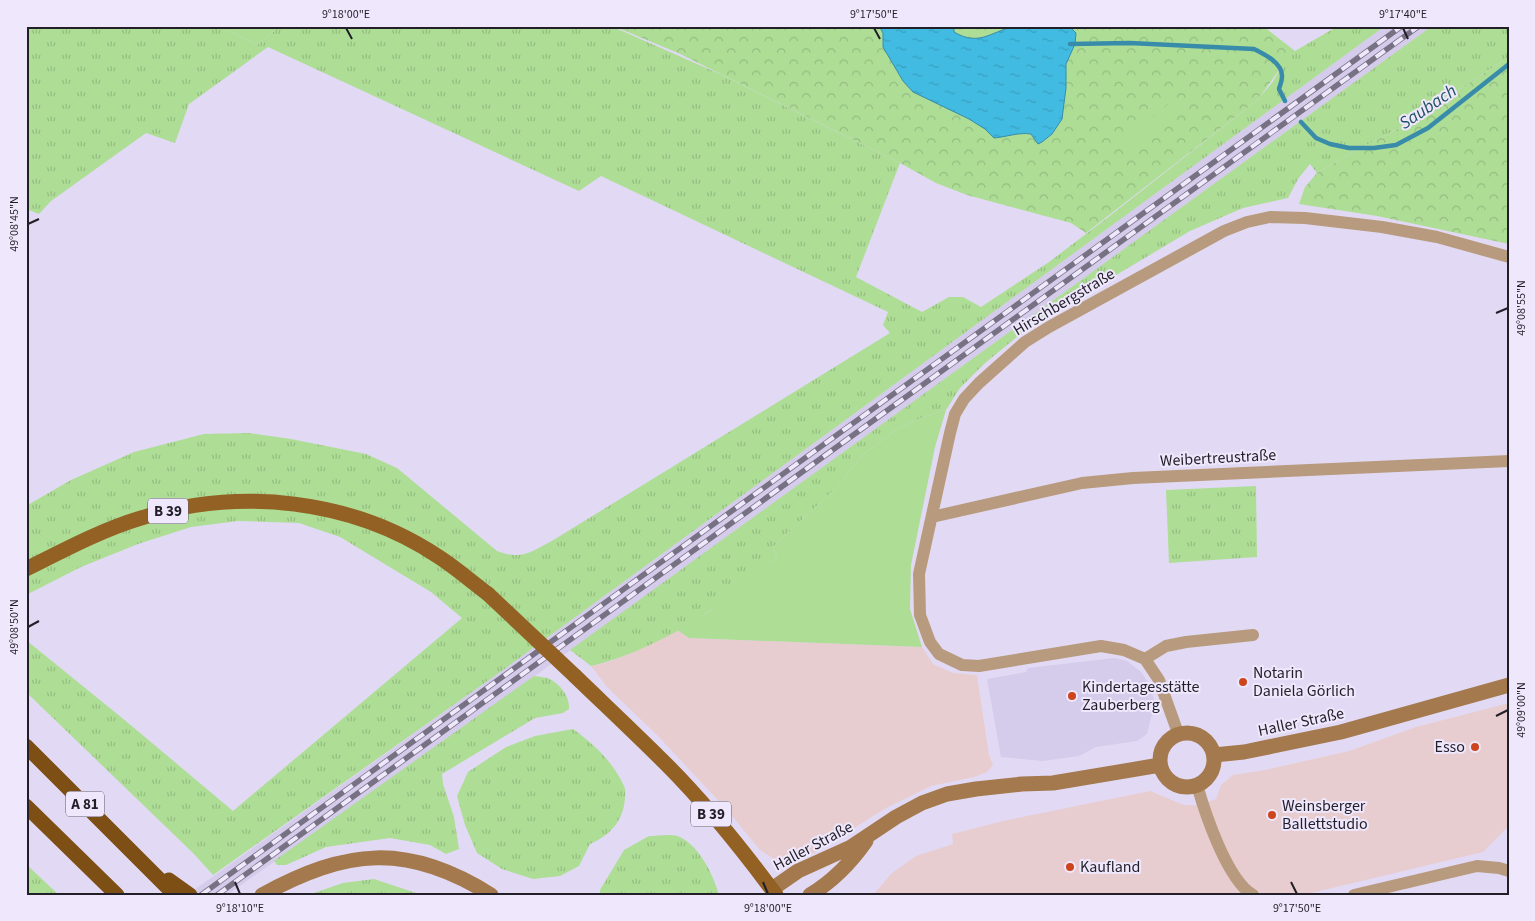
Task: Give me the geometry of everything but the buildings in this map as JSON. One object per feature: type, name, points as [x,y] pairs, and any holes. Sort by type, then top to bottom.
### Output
[{"type":"highway","name":"A 81","points":[[26,746],[143,862],[190,895]]},
{"type":"highway","name":"A 81","points":[[26,806],[115,893]]},
{"type":"highway","points":[[143,862],[175,895]]},
{"type":"main road","name":"B 39","points":[[26,569],[92,536],[149,515],[185,506],[233,501],[281,502],[321,508],[364,520],[403,536],[440,557],[488,594],[575,676],[666,764],[714,818],[774,892]]},
{"type":"street","name":"Hirschbergstraße","points":[[1145,659],[1124,650],[1101,646],[978,666],[962,665],[939,654],[930,642],[920,615],[918,574],[950,434],[956,414],[964,399],[1025,342],[1224,231],[1247,222],[1270,217],[1305,218],[1382,227],[1437,237],[1509,257]]},
{"type":"street","name":"Weibertreustraße","points":[[932,516],[1082,483],[1133,478],[1509,461]]},
{"type":"street","points":[[1178,733],[1160,680],[1145,659],[1166,646],[1253,635]]},
{"type":"street","name":"Haller Straße","points":[[1214,755],[1244,752],[1341,732],[1509,684]]},
{"type":"street","points":[[1178,733],[1194,733],[1201,736],[1207,741],[1214,755],[1214,763],[1208,776],[1197,785],[1188,787],[1172,783],[1165,777],[1160,765],[1162,747],[1172,736],[1178,733]]},
{"type":"street","name":"Haller Straße","points":[[774,892],[798,871],[851,847],[896,817],[947,794],[1022,784],[1052,783],[1160,765]]},
{"type":"street","points":[[1197,785],[1210,824],[1227,861],[1240,882],[1254,895]]},
{"type":"street","name":"Haller Straße","points":[[810,895],[835,878],[871,834]]},
{"type":"street","points":[[262,895],[287,881],[326,865],[360,858],[392,858],[424,863],[454,875],[491,895]]},
{"type":"street","points":[[1354,895],[1478,866],[1509,871]]},
{"type":"street","name":"Haller Straße","points":[[827,895],[835,878]]},
{"type":"shaded area","points":[[1385,26],[1432,26],[434,749],[227,895],[187,895],[503,670]]},
{"type":"shaded area","points":[[677,630],[689,638],[922,647],[933,664],[953,673],[977,675],[989,755],[993,765],[987,772],[974,777],[931,786],[886,808],[816,852],[791,862],[774,859],[760,850],[728,811],[657,735],[607,687],[591,666],[612,661],[658,641]]},
{"type":"shaded area","name":"Kindertagesstätte Zauberberg","points":[[1115,658],[1127,661],[1141,672],[1149,684],[1157,709],[1153,710],[1147,734],[1137,741],[1096,747],[1079,756],[1043,761],[1001,757],[987,679],[1026,672],[1028,668]]},
{"type":"shaded area","points":[[1509,703],[1509,826],[1483,852],[1303,895],[873,895],[892,873],[916,856],[953,844],[952,834],[1003,821],[1150,791],[1184,805],[1199,805],[1216,799],[1221,785],[1233,775],[1265,770],[1349,751],[1416,727]]},
{"type":"green space","points":[[26,26],[219,26],[257,45],[280,26],[611,26],[720,74],[900,163],[856,277],[922,312],[949,297],[963,297],[981,307],[1049,262],[1256,101],[1272,83],[1285,61],[1295,51],[1338,26],[1385,26],[503,670],[213,875],[193,853],[26,692],[26,640],[233,811],[462,618],[431,592],[340,537],[299,523],[238,521],[191,527],[138,544],[81,567],[26,595],[26,506],[71,480],[134,452],[204,434],[249,433],[291,439],[366,454],[397,468],[497,551],[521,555],[534,551],[555,539],[890,333],[883,325],[888,312],[601,176],[579,191],[268,47],[189,104],[175,143],[146,133],[51,201],[39,214],[26,209]]},
{"type":"green space","points":[[219,26],[280,26],[257,45]]},
{"type":"green space","points":[[613,26],[1263,26],[1295,51],[1256,101],[1086,233],[1071,223],[967,195],[936,183],[900,163],[678,53]]},
{"type":"green space","points":[[1432,26],[1509,26],[1509,57],[1401,127],[1317,173],[1310,164],[1298,179],[1288,198],[1243,208],[1190,231],[1018,336],[984,364],[960,388],[946,410],[898,428],[864,454],[836,488],[773,547],[777,558],[708,612],[667,637],[636,651],[591,666],[570,650]]},
{"type":"green space","points":[[1509,57],[1509,244],[1377,216],[1299,204],[1305,187],[1317,173],[1401,127]]},
{"type":"green space","points":[[1172,101],[1180,111],[1134,151],[1125,141]]},
{"type":"green space","points":[[946,410],[935,447],[911,565],[910,609],[922,647],[689,638],[677,630],[707,613],[777,558],[773,547],[836,488],[864,454],[898,428]]},
{"type":"green space","points":[[1256,486],[1257,557],[1169,563],[1166,490]]},
{"type":"green space","points":[[534,676],[548,678],[558,685],[568,700],[569,709],[563,713],[535,718],[442,774],[443,784],[454,817],[459,849],[446,854],[430,845],[390,838],[326,847],[286,865],[277,865],[274,861]]},
{"type":"green space","points":[[573,729],[602,754],[620,777],[625,792],[624,805],[619,820],[604,836],[590,844],[579,866],[560,876],[533,879],[502,869],[477,853],[465,825],[457,796],[468,772],[506,747],[535,736]]},
{"type":"green space","points":[[673,835],[680,837],[694,847],[705,862],[719,895],[600,895],[600,890],[624,850],[649,836]]},
{"type":"green space","points":[[26,864],[59,895],[26,895]]},
{"type":"green space","points":[[374,879],[422,895],[308,895],[343,883]]},
{"type":"water","points":[[879,26],[954,26],[954,32],[963,36],[980,38],[1018,26],[1069,26],[1076,33],[1075,44],[1066,64],[1066,88],[1062,119],[1052,134],[1038,144],[1031,134],[1017,134],[994,138],[985,129],[969,119],[913,92],[903,81],[883,47],[883,33]]},
{"type":"waterway","name":"Saubach","points":[[1070,44],[1130,43],[1254,49],[1272,60],[1279,67],[1282,77],[1279,89],[1285,101]]},
{"type":"waterway","name":"Saubach","points":[[1301,122],[1316,138],[1330,144],[1349,148],[1374,148],[1396,145],[1428,128],[1509,64]]},
{"type":"railway","points":[[201,895],[1402,26]]},
{"type":"railway","points":[[217,895],[1419,26]]},
{"type":"place","name":"Notarin Daniela Görlich","points":[[1243,682]]},
{"type":"place","name":"Kindertagesstätte Zauberberg","points":[[1072,696]]},
{"type":"place","name":"Esso","points":[[1475,747]]},
{"type":"place","name":"Weinsberger Ballettstudio","points":[[1272,815]]},
{"type":"place","name":"Kaufland","points":[[1070,867]]}]
